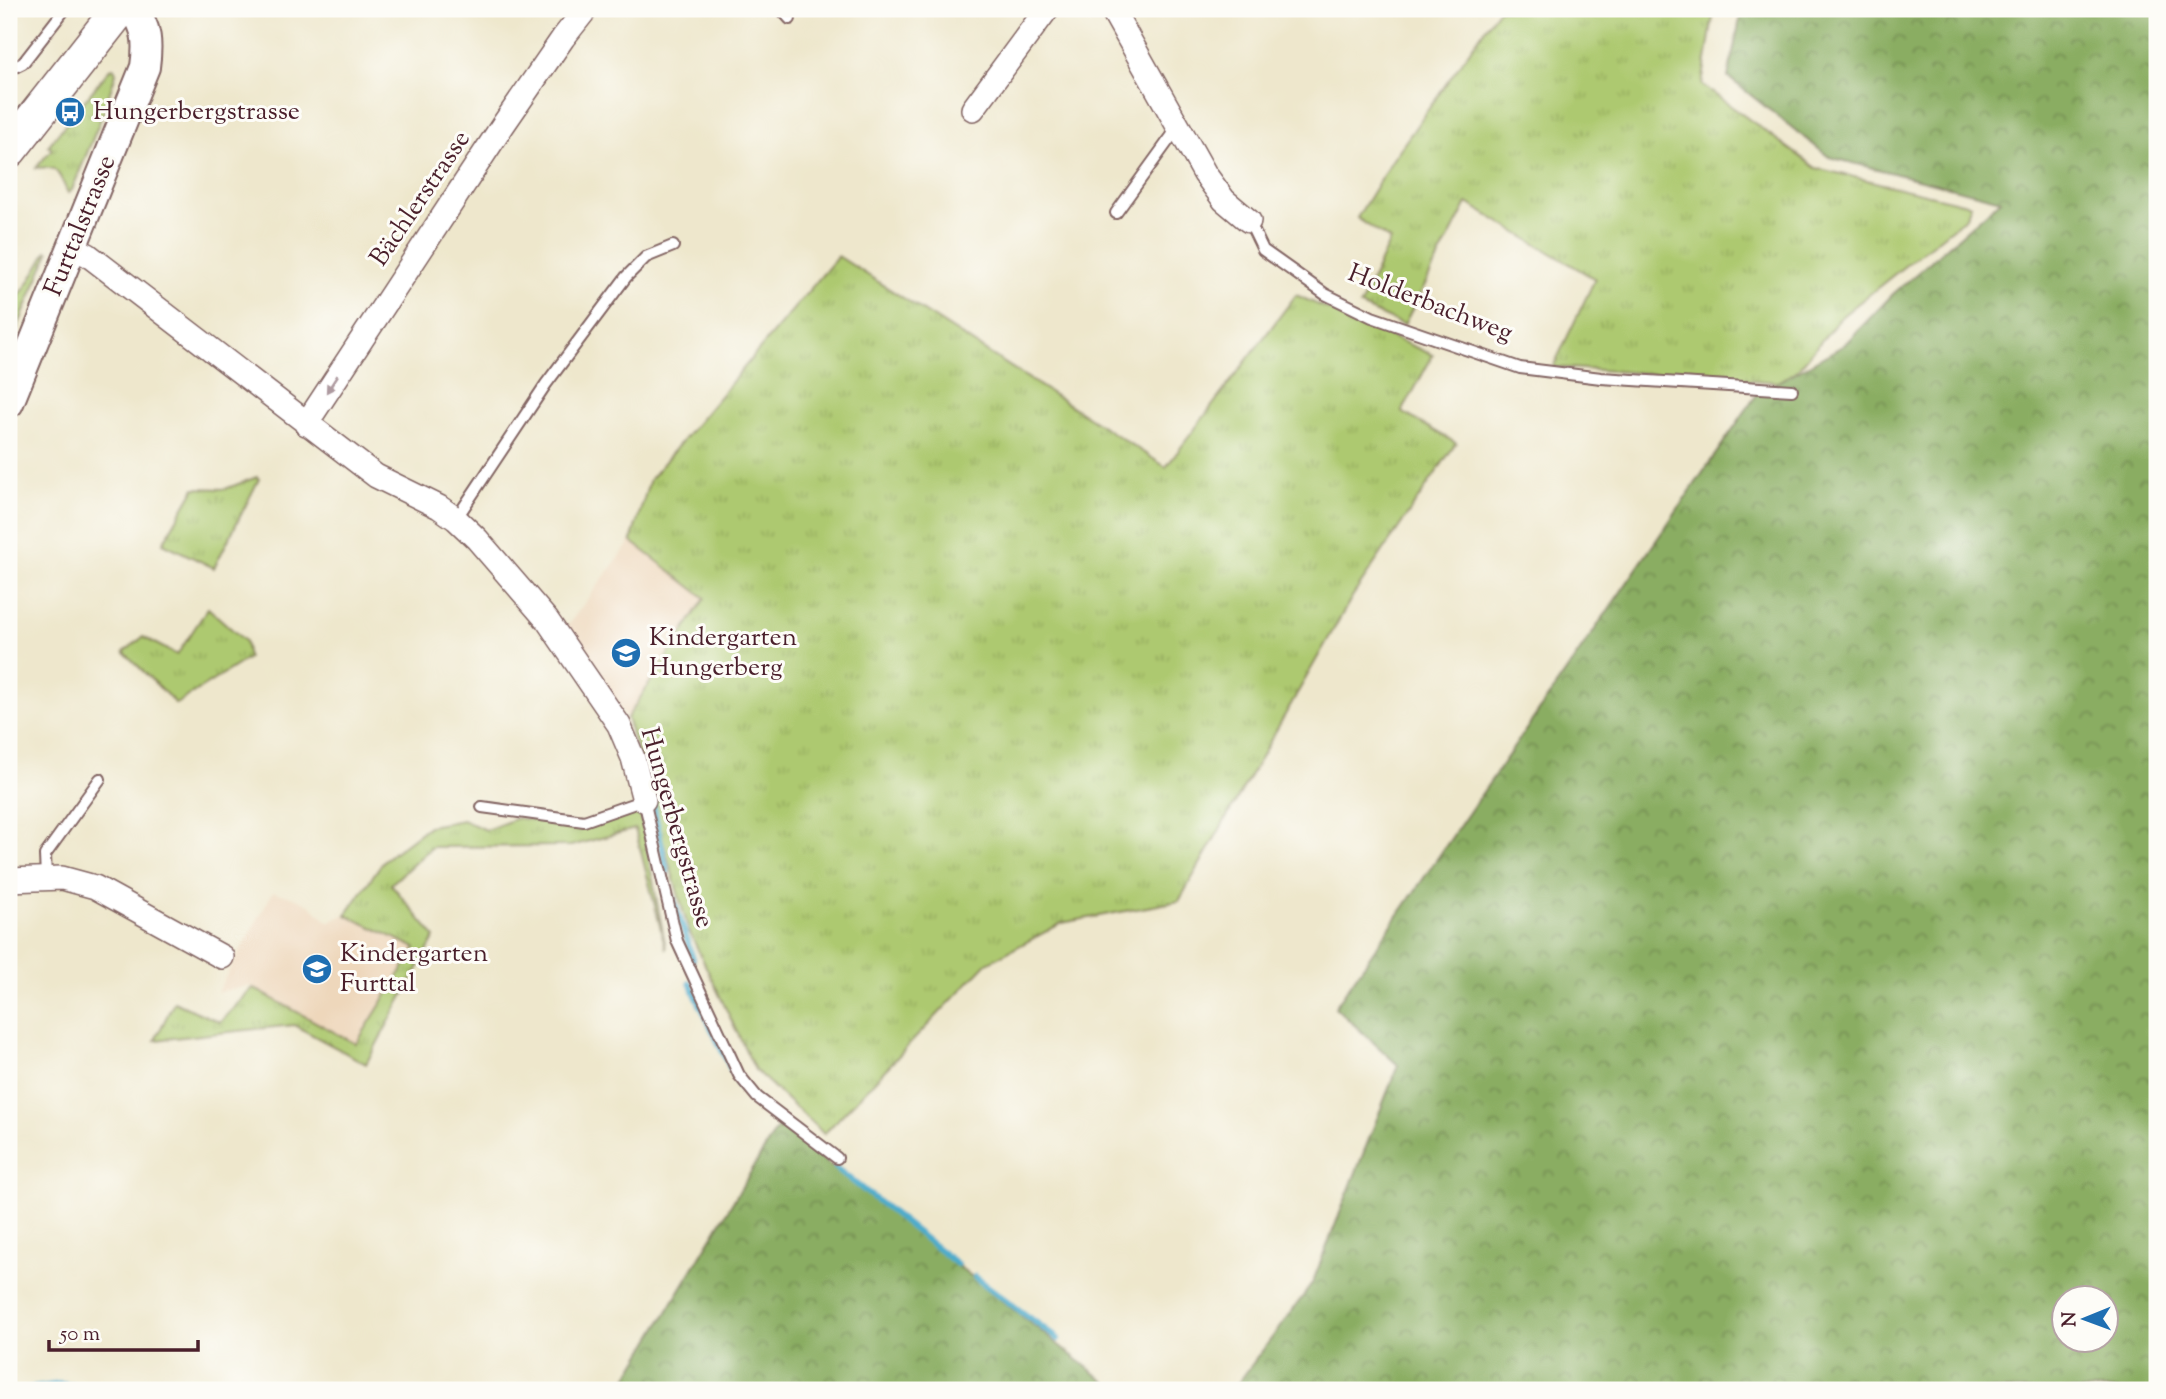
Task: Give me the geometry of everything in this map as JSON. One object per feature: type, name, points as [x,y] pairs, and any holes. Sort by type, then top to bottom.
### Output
[{"type":"main road","points":[[13,136],[120,9]]},
{"type":"street","name":"Furttalstrasse","points":[[9,403],[145,67],[148,48],[145,31],[141,19],[132,9]]},
{"type":"street","name":"Bächlerstrasse","points":[[306,424],[556,48],[586,9]]},
{"type":"street","points":[[973,109],[1047,9]]},
{"type":"street","name":"Holderbachweg","points":[[1112,9],[1205,174],[1224,200],[1249,221]]},
{"type":"street","name":"Hungerbergstrasse","points":[[73,248],[88,255],[376,476],[439,507],[456,519],[491,554],[547,620],[619,725],[644,800]]},
{"type":"street","points":[[9,880],[62,878],[95,887],[222,957]]},
{"type":"lane","points":[[9,70],[23,63],[65,9]]},
{"type":"lane","points":[[781,9],[790,19]]},
{"type":"lane","points":[[1116,213],[1179,126]]},
{"type":"lane","name":"Holderbachweg","points":[[1249,221],[1264,250],[1325,294],[1372,317],[1520,368],[1601,378],[1792,390]]},
{"type":"lane","points":[[456,519],[546,384],[620,286],[646,257],[673,246]]},
{"type":"lane","points":[[46,877],[45,855],[100,779]]},
{"type":"lane","points":[[482,807],[584,821],[644,800]]},
{"type":"lane","name":"Hungerbergstrasse","points":[[644,800],[677,941],[739,1075],[757,1097],[837,1158]]},
{"type":"shaded area","name":"Kindergarten Hungerberg","points":[[631,541],[705,598],[627,718],[565,629]]},
{"type":"shaded area","name":"Kindergarten Furttal","points":[[273,892],[296,898],[311,906],[328,922],[379,900],[416,948],[356,1045],[250,986],[217,992]]},
{"type":"green space","points":[[1499,9],[1714,11],[1702,85],[1816,168],[1971,205],[1966,217],[1841,317],[1797,370],[1779,382],[1553,367],[1595,279],[1467,203],[1404,325],[1360,306],[1390,240],[1357,218],[1391,162]]},
{"type":"green space","points":[[1742,9],[2157,9],[2157,1390],[1233,1390],[1312,1284],[1398,1065],[1335,1007],[1757,394],[1844,345],[1893,294],[2001,200],[1829,157],[1728,77]]},
{"type":"green space","points":[[114,68],[116,73],[104,111],[72,190],[68,193],[57,172],[50,168],[36,168],[52,149],[48,146],[110,69]]},
{"type":"green space","points":[[47,251],[49,252],[9,348],[9,310]]},
{"type":"green space","points":[[838,256],[1166,467],[1296,295],[1433,355],[1402,412],[1456,443],[1352,597],[1179,901],[1062,923],[987,963],[824,1134],[755,1070],[689,931],[627,718],[705,598],[631,541],[650,479]]},
{"type":"green space","points":[[257,477],[259,479],[214,568],[163,543],[195,488],[225,489]]},
{"type":"green space","points":[[208,608],[245,641],[248,658],[176,704],[124,652],[143,637],[177,655]]},
{"type":"green space","points":[[639,808],[666,949],[635,829],[571,846],[432,847],[391,884],[435,937],[366,1064],[294,1025],[155,1040],[174,1002],[220,1022],[253,988],[356,1044],[416,948],[346,915],[384,860],[429,826],[463,820],[486,830],[517,818],[591,827]]},
{"type":"green space","points":[[779,1125],[1116,1390],[620,1390]]},
{"type":"waterway","points":[[652,798],[667,872]]},
{"type":"waterway","points":[[673,898],[693,959]]},
{"type":"waterway","points":[[690,983],[739,1086],[754,1101]]},
{"type":"waterway","points":[[836,1168],[957,1264]]},
{"type":"waterway","points":[[975,1277],[1058,1339]]},
{"type":"waterway","points":[[28,1389],[60,1384],[102,1390]]},
{"type":"place","name":"Hungerbergstrasse","points":[[70,112]]},
{"type":"place","name":"Kindergarten Hungerberg","points":[[626,653]]},
{"type":"place","name":"Kindergarten Furttal","points":[[317,969]]}]
